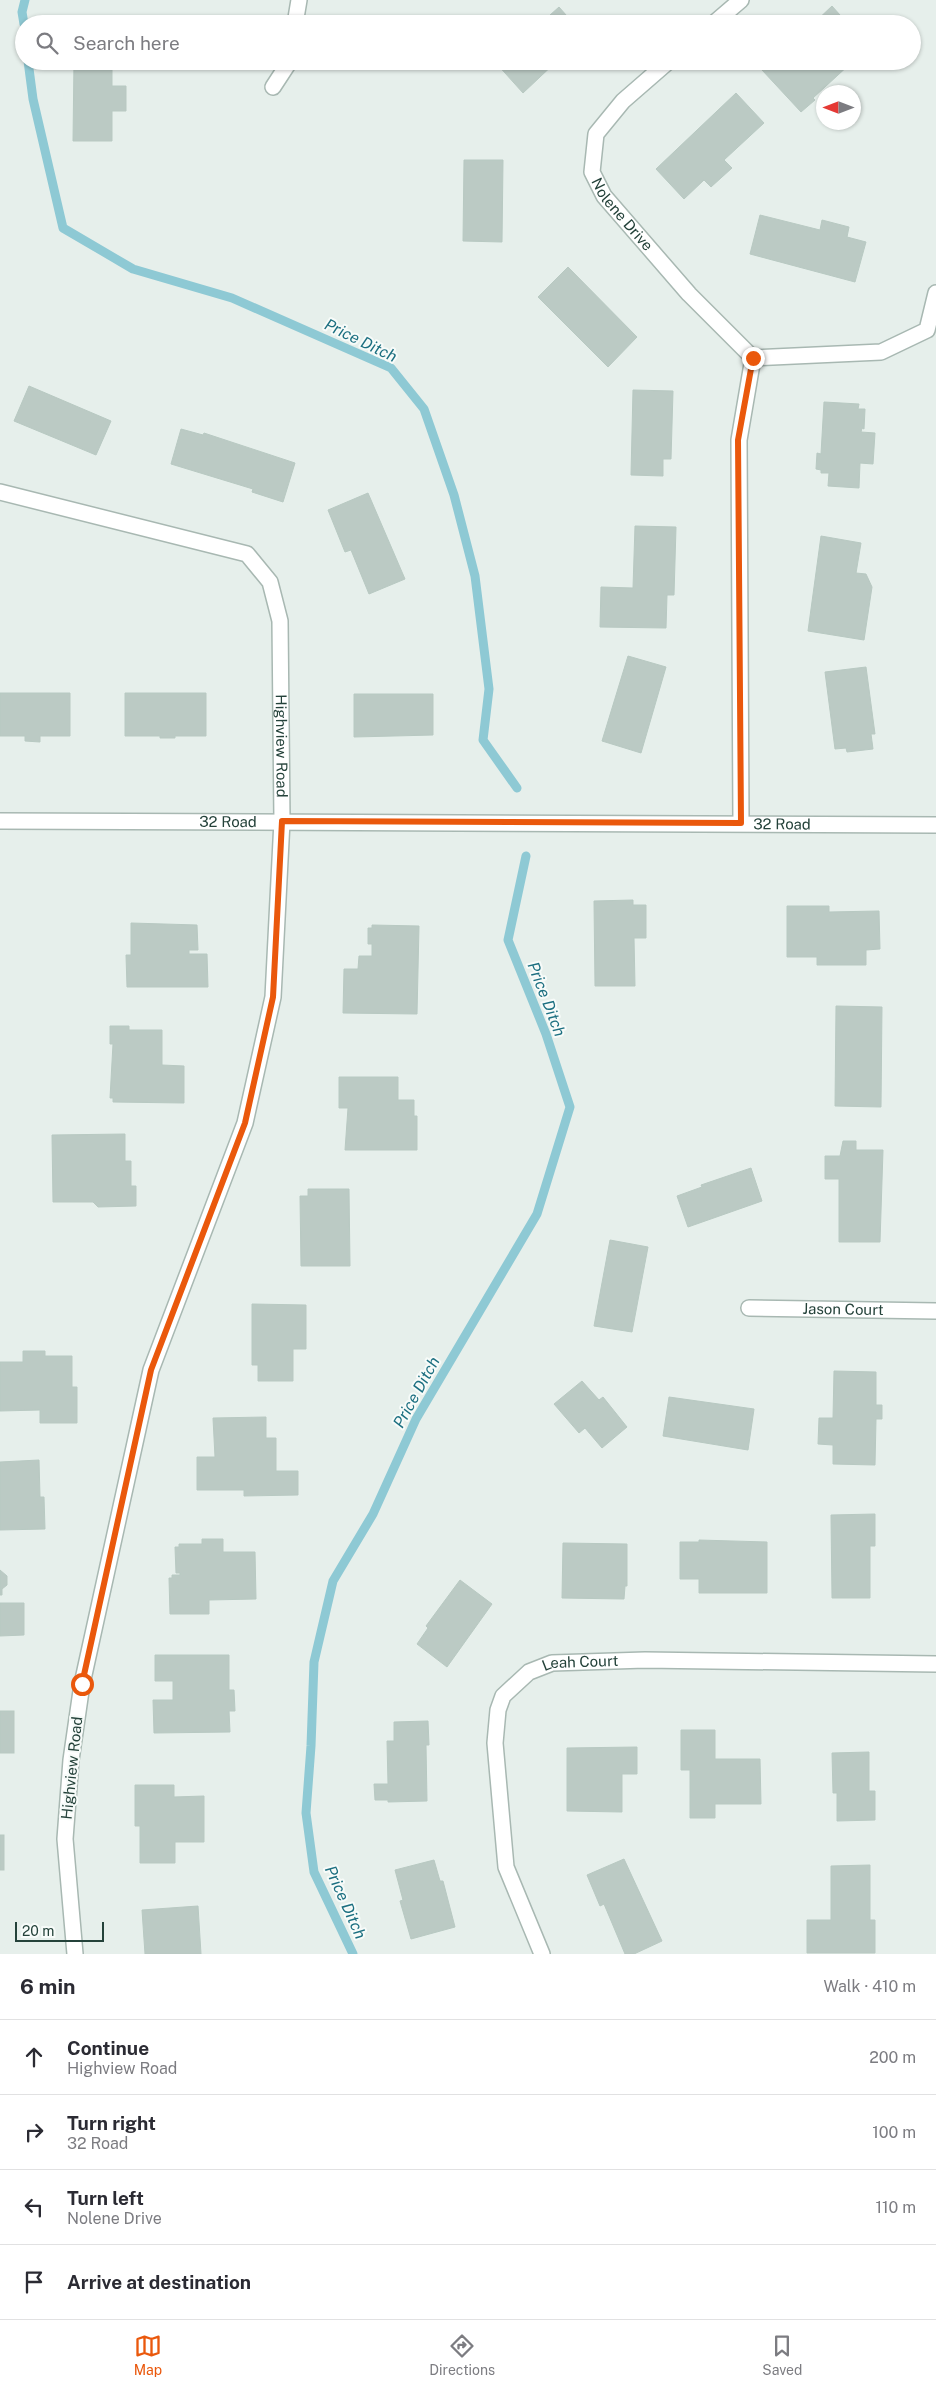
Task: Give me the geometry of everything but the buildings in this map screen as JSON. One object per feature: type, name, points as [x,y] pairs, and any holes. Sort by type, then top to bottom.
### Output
[{"type":"street","points":[[297,15],[298,0]]},
{"type":"street","points":[[724,15],[741,0]]},
{"type":"street","points":[[273,87],[284,70]]},
{"type":"street","name":"Nolene Drive","points":[[659,70],[623,101],[596,134],[592,172],[604,196],[689,294],[753,358]]},
{"type":"street","points":[[741,823],[738,440],[753,358],[881,352],[926,330],[936,293]]},
{"type":"street","name":"Highview Road","points":[[0,492],[247,554],[270,582],[280,621],[282,821],[273,997],[245,1123],[151,1370],[82,1684],[71,1760],[64,1839],[75,1954]]},
{"type":"street","name":"32 Road","points":[[0,820],[936,825]]},
{"type":"street","name":"Jason Court","points":[[749,1308],[936,1311]]},
{"type":"street","name":"Leah Court","points":[[542,1954],[506,1867],[495,1743],[498,1710],[503,1696],[529,1672],[552,1663],[645,1660],[936,1664]]},
{"type":"waterway","name":"Price Ditch","points":[[22,15],[25,0]]},
{"type":"waterway","name":"Price Ditch","points":[[29,70],[33,99],[63,228],[133,269],[232,298],[391,368],[424,409],[454,495],[475,576],[489,689],[483,740],[517,788]]},
{"type":"waterway","name":"Price Ditch","points":[[353,1954],[314,1872],[306,1813],[314,1662],[333,1581],[373,1514],[416,1419],[537,1214],[570,1107],[546,1034],[508,940],[526,856]]},
{"type":"route","points":[[82,1684],[151,1370],[245,1123],[273,997],[282,821],[741,823],[738,440],[753,358]]}]
